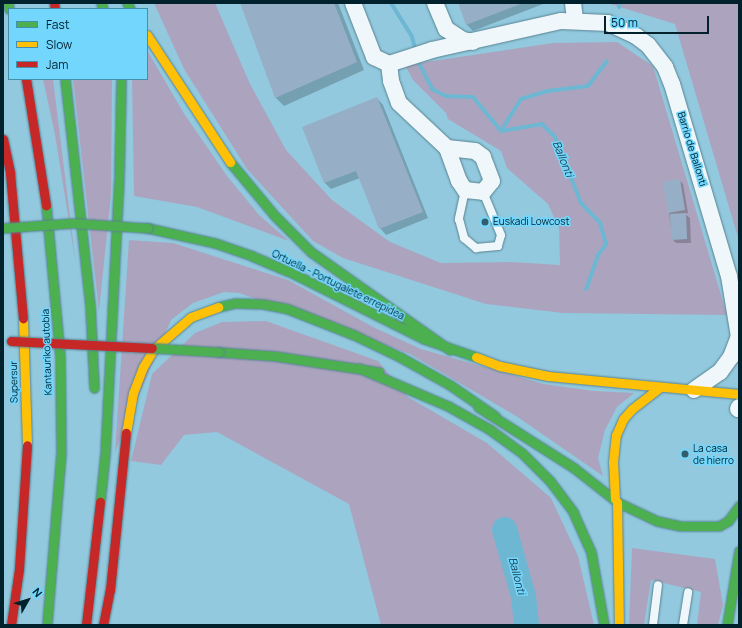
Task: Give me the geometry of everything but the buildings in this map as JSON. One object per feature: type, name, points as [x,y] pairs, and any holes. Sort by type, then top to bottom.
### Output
[{"type":"main road","points":[[148,26],[166,64]]},
{"type":"main road","points":[[148,37],[231,164],[275,216],[318,257],[450,350]]},
{"type":"main road","name":"Kantauriko autobia","points":[[26,80],[42,166],[50,236],[60,356],[61,453],[47,625]]},
{"type":"main road","points":[[65,80],[90,305],[94,399]]},
{"type":"main road","points":[[86,625],[105,454],[119,177],[121,80]]},
{"type":"main road","name":"Supersur","points":[[3,139],[10,173],[23,301],[27,453],[19,569],[11,625]]},
{"type":"main road","name":"Ortuella - Portugalete errepidea","points":[[3,228],[96,223],[148,228],[201,240],[252,256],[288,271],[394,326],[450,350],[500,366],[548,376],[722,393]]},
{"type":"main road","points":[[103,625],[110,590],[127,425],[134,393],[143,367],[154,349],[173,330],[191,317],[212,308],[234,303],[263,304],[288,310],[400,357],[450,385],[616,500],[657,521],[680,526],[719,526],[732,529]]},
{"type":"main road","points":[[6,341],[275,356],[359,368],[420,383]]},
{"type":"main road","points":[[359,368],[448,406],[489,430],[522,453],[550,481],[573,512],[591,552],[601,597],[604,625]]},
{"type":"main road","points":[[619,625],[616,500],[612,462],[616,435],[623,419],[632,408],[660,387]]},
{"type":"main road","points":[[439,390],[495,416]]},
{"type":"main road","points":[[722,393],[739,405]]},
{"type":"main road","points":[[722,393],[739,405]]},
{"type":"main road","points":[[96,445],[96,536]]},
{"type":"main road","points":[[719,526],[728,521],[739,506]]},
{"type":"main road","points":[[728,622],[739,551]]},
{"type":"main road","points":[[728,622],[739,600]]},
{"type":"street","points":[[354,3],[374,57],[389,64],[391,81],[399,103],[447,148],[458,181],[466,190],[483,192],[492,181],[483,157],[475,151],[447,148]]},
{"type":"street","points":[[573,3],[575,20]]},
{"type":"street","points":[[438,10],[446,29],[454,35],[473,42]]},
{"type":"street","points":[[432,50],[440,39],[438,10]]},
{"type":"street","name":"Barrio de Ballonti","points":[[389,64],[432,50],[561,21],[575,20],[608,23],[636,36],[653,51],[665,67],[718,238],[737,310],[739,337]]},
{"type":"street","points":[[694,390],[720,372],[731,357],[739,337]]},
{"type":"lane","points":[[466,190],[458,219],[464,238],[476,248],[498,246],[501,235],[483,192]]},
{"type":"lane","points":[[653,625],[658,585]]},
{"type":"lane","points":[[683,625],[688,592]]},
{"type":"shaded area","points":[[154,3],[215,3],[250,84],[286,150],[332,200],[390,242],[441,263],[511,262],[560,265],[559,228],[548,204],[507,168],[501,151],[448,119],[446,113],[413,80],[405,65],[553,43],[617,42],[653,66],[727,315],[563,313],[486,304],[343,258],[313,241],[247,169],[184,69]]},
{"type":"shaded area","points":[[607,3],[739,3],[739,241],[675,24]]},
{"type":"shaded area","points":[[148,52],[183,112],[227,176],[259,215],[289,241],[197,207],[134,196],[132,80],[148,80]]},
{"type":"shaded area","points":[[43,80],[53,80],[76,265],[55,135]]},
{"type":"shaded area","points":[[73,80],[112,80],[111,195],[99,311]]},
{"type":"shaded area","points":[[129,240],[173,243],[288,280],[375,328],[421,349],[544,384],[594,391],[634,393],[617,407],[605,430],[598,458],[603,476],[516,416],[410,354],[239,293],[224,292],[193,303],[171,320],[115,452]]},
{"type":"shaded area","points":[[266,321],[378,361],[408,397],[487,443],[551,498],[578,556],[594,625],[381,625],[349,504],[217,432],[184,435],[161,465],[131,461],[152,374],[195,333],[222,322]]},
{"type":"shaded area","points":[[632,548],[715,559],[723,605],[718,625],[697,625],[701,592],[651,580],[644,625],[629,625]]},
{"type":"waterway","name":"Ballonti","points":[[391,3],[412,37],[416,52]]},
{"type":"waterway","points":[[619,7],[620,3]]},
{"type":"waterway","name":"Ballonti","points":[[417,59],[432,89],[446,96],[473,97],[501,131],[542,124],[555,137],[581,203],[600,223],[606,244],[598,255],[586,289]]},
{"type":"waterway","points":[[501,131],[521,99],[548,91],[588,86],[607,61]]},
{"type":"waterway","name":"Ballonti","points":[[504,529],[523,596],[526,625]]},
{"type":"traffic: fast","points":[[8,3],[9,8]]},
{"type":"traffic: fast","points":[[101,3],[103,8]]},
{"type":"traffic: fast","points":[[127,3],[130,8]]},
{"type":"traffic: fast","points":[[65,80],[90,305],[94,388]]},
{"type":"traffic: fast","points":[[100,502],[105,454],[119,177],[121,80]]},
{"type":"traffic: fast","points":[[230,162],[275,216],[311,252],[450,350]]},
{"type":"traffic: fast","points":[[46,205],[60,356],[61,453],[47,625]]},
{"type":"traffic: fast","points":[[3,228],[73,223],[148,228]]},
{"type":"traffic: fast","points":[[148,228],[215,243],[252,256],[288,271],[424,339],[476,357]]},
{"type":"traffic: fast","points":[[218,307],[235,303],[263,304],[288,309],[354,335],[400,357],[450,385],[495,416]]},
{"type":"traffic: fast","points":[[152,348],[219,352]]},
{"type":"traffic: fast","points":[[219,352],[275,356],[379,372]]},
{"type":"traffic: fast","points":[[359,368],[448,406],[489,429],[522,453],[550,481],[573,512],[591,552],[604,625]]},
{"type":"traffic: fast","points":[[478,407],[574,468],[617,502],[657,521],[680,526],[719,526],[728,521],[739,506]]},
{"type":"traffic: fast","points":[[727,625],[739,551]]},
{"type":"traffic: slow","points":[[148,37],[230,162]]},
{"type":"traffic: slow","points":[[126,433],[133,393],[143,367],[154,349],[191,317],[218,307]]},
{"type":"traffic: slow","points":[[23,318],[27,445]]},
{"type":"traffic: slow","points":[[476,357],[500,366],[548,376],[739,394]]},
{"type":"traffic: slow","points":[[615,499],[613,462],[616,435],[623,419],[632,409],[660,387]]},
{"type":"traffic: slow","points":[[617,502],[619,625]]},
{"type":"traffic: jam","points":[[54,3],[55,8]]},
{"type":"traffic: jam","points":[[26,80],[46,205]]},
{"type":"traffic: jam","points":[[3,139],[10,173],[23,318]]},
{"type":"traffic: jam","points":[[11,341],[152,348]]},
{"type":"traffic: jam","points":[[103,625],[110,590],[126,433]]},
{"type":"traffic: jam","points":[[11,625],[19,569],[27,445]]},
{"type":"traffic: jam","points":[[86,625],[100,502]]},
{"type":"place","name":"Euskadi Lowcost","points":[[485,222]]},
{"type":"place","name":"La casa de hierro","points":[[685,454]]}]
